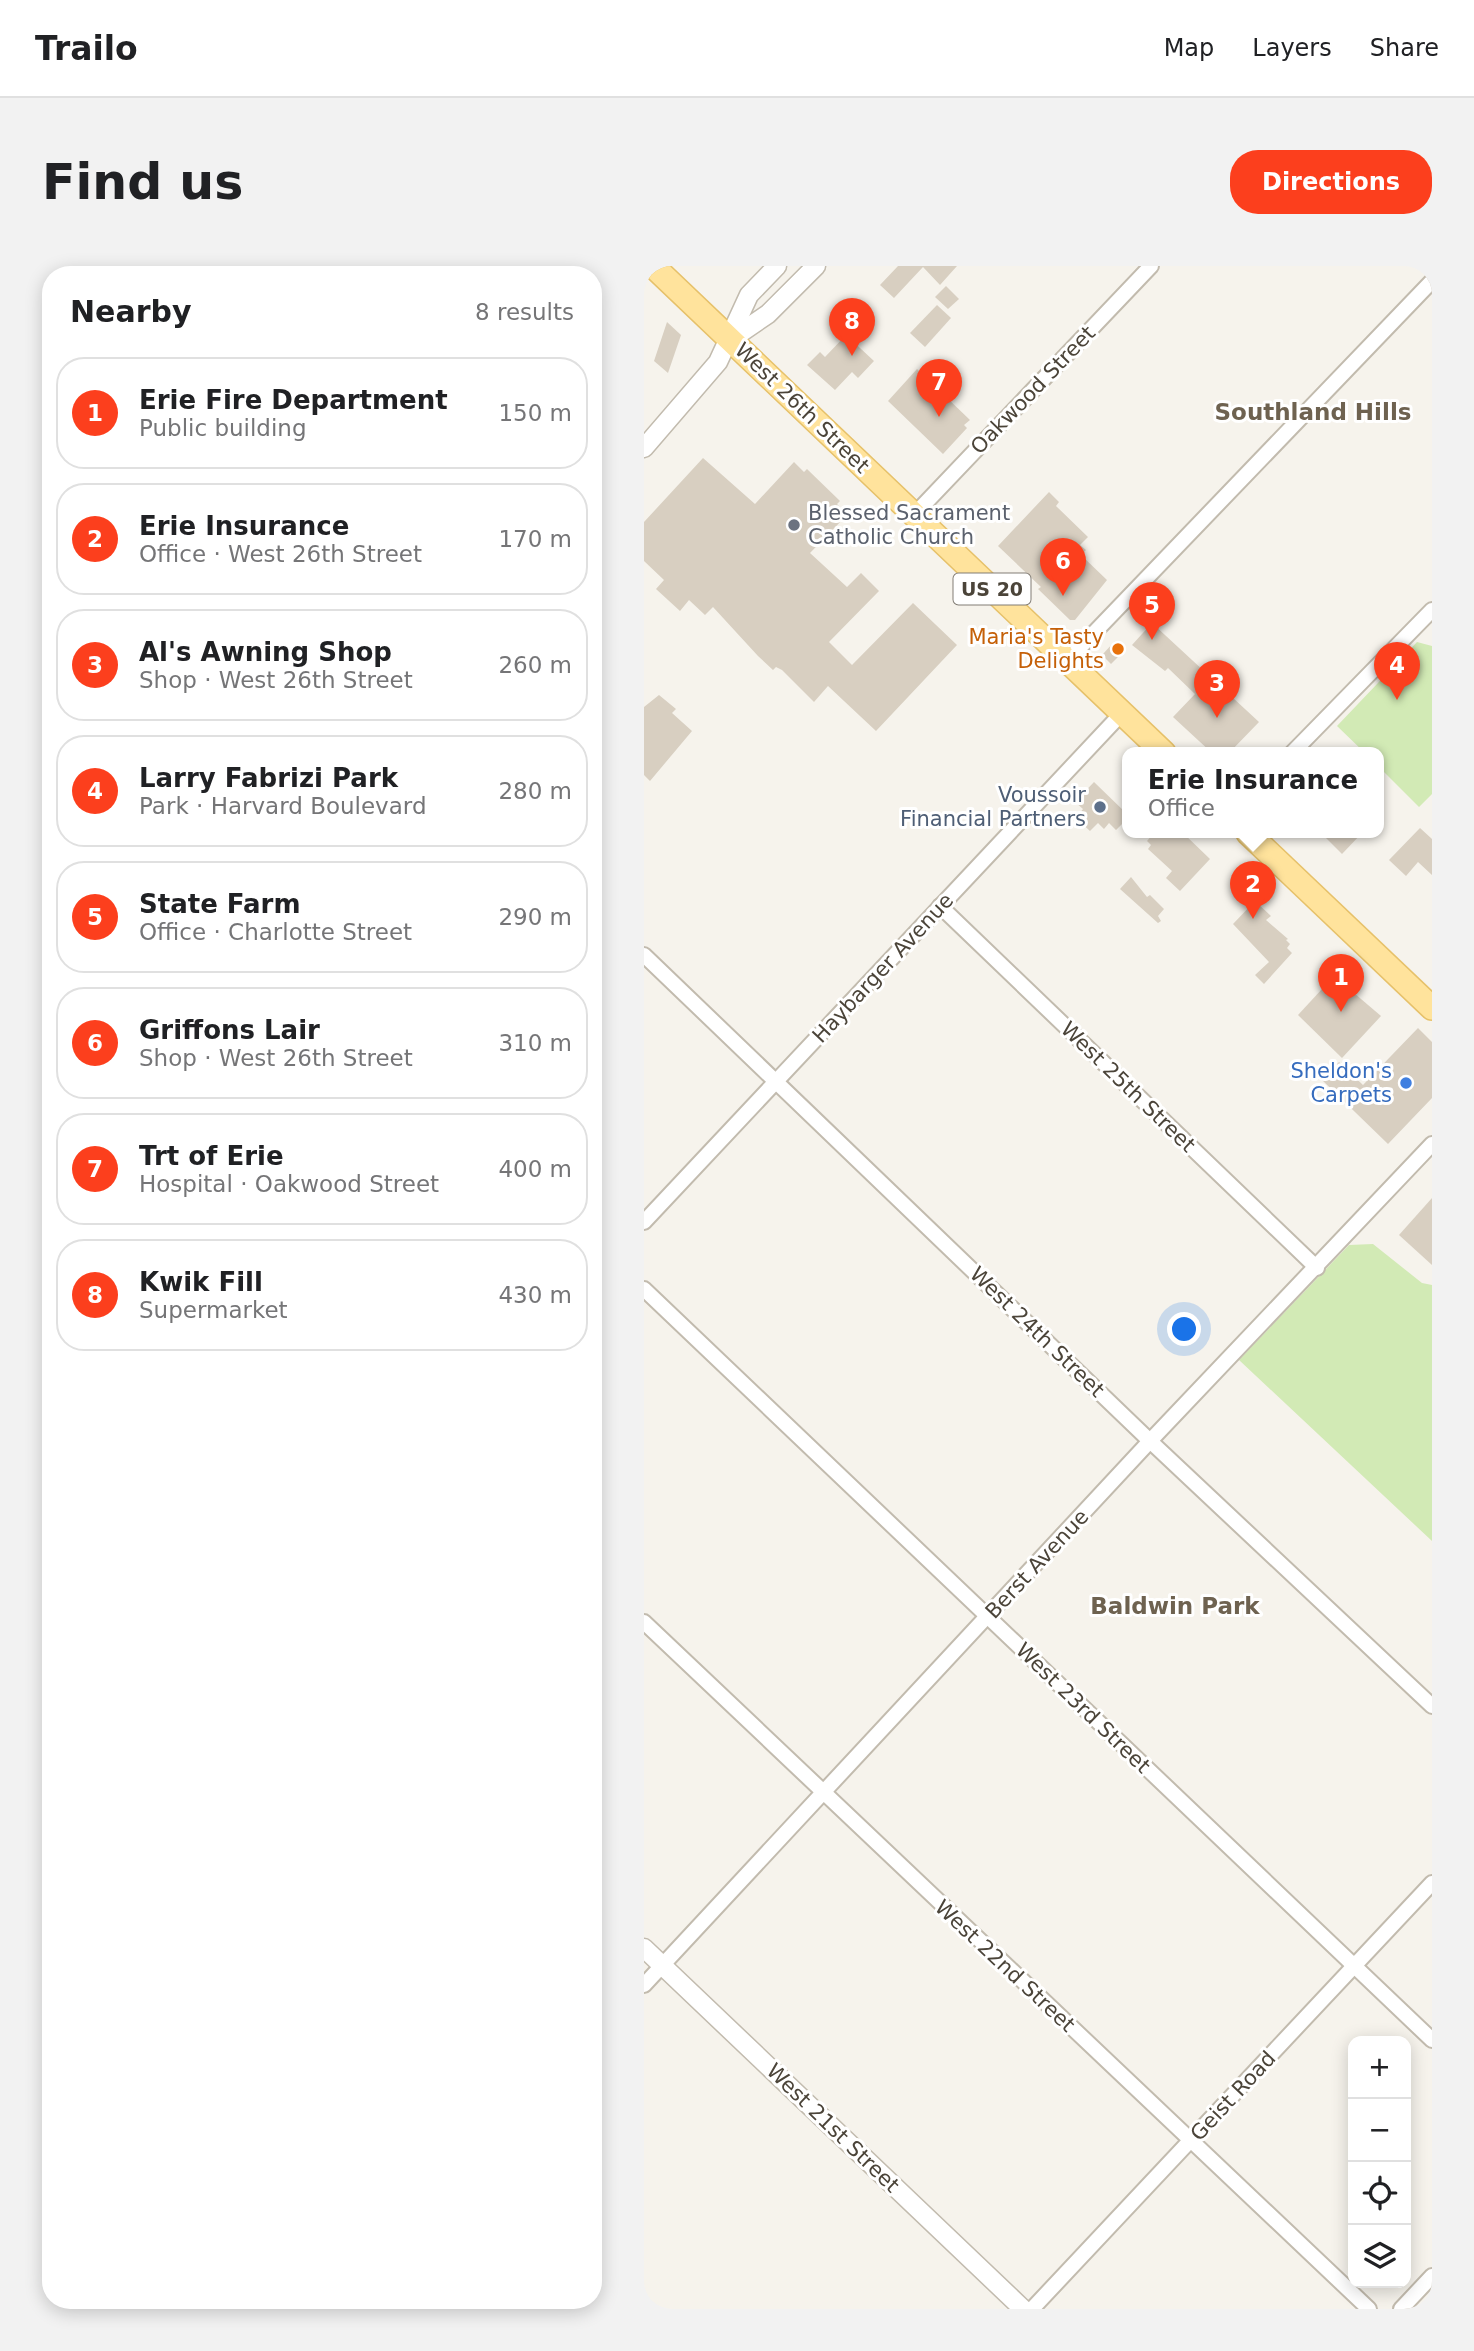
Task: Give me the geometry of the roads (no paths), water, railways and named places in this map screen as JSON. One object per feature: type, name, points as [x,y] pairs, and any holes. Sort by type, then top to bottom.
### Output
[{"type":"main road","name":"West 26th Street","points":[[653,266],[1158,747]]},
{"type":"main road","points":[[1253,838],[1432,1008]]},
{"type":"street","points":[[644,448],[718,362],[750,295],[777,266]]},
{"type":"street","points":[[730,340],[768,314],[816,266]]},
{"type":"street","name":"Oakwood Street","points":[[914,515],[1152,266]]},
{"type":"street","points":[[1067,660],[1432,281]]},
{"type":"street","points":[[1298,747],[1429,620]]},
{"type":"street","name":"Haybarger Avenue","points":[[644,1222],[1122,713]]},
{"type":"street","name":"West 25th Street","points":[[940,906],[1317,1268]]},
{"type":"street","name":"West 24th Street","points":[[644,955],[1150,1441],[1432,1706]]},
{"type":"street","name":"Berst Avenue","points":[[644,1985],[1150,1441],[1432,1144]]},
{"type":"street","name":"West 23rd Street","points":[[644,1289],[1432,2040]]},
{"type":"street","name":"West 22nd Street","points":[[644,1622],[1368,2309]]},
{"type":"street","name":"Geist Road","points":[[1032,2309],[1432,1883]]},
{"type":"street","name":"West 21st Street","points":[[644,1948],[1023,2309]]},
{"type":"street","points":[[1401,2309],[1432,2276]]},
{"type":"place","name":"Kwik Fill","points":[[852,356]]},
{"type":"place","name":"Trt of Erie","points":[[939,417]]},
{"type":"place","name":"Blessed Sacrament Catholic Church","points":[[794,525]]},
{"type":"place","name":"Griffons Lair","points":[[1063,596]]},
{"type":"place","name":"State Farm","points":[[1152,640]]},
{"type":"place","name":"Maria's Tasty Delights","points":[[1118,649]]},
{"type":"place","name":"Larry Fabrizi Park","points":[[1397,700]]},
{"type":"place","name":"Al's Awning Shop","points":[[1217,718]]},
{"type":"place","name":"Voussoir Financial Partners","points":[[1100,807]]},
{"type":"place","name":"Erie Insurance","points":[[1253,919]]},
{"type":"place","name":"Erie Fire Department","points":[[1341,1012]]},
{"type":"place","name":"Sheldon's Carpets","points":[[1406,1083]]},
{"type":"district","name":"Southland Hills","points":[[1313,412]]},
{"type":"district","name":"Baldwin Park","points":[[1175,1606]]}]
